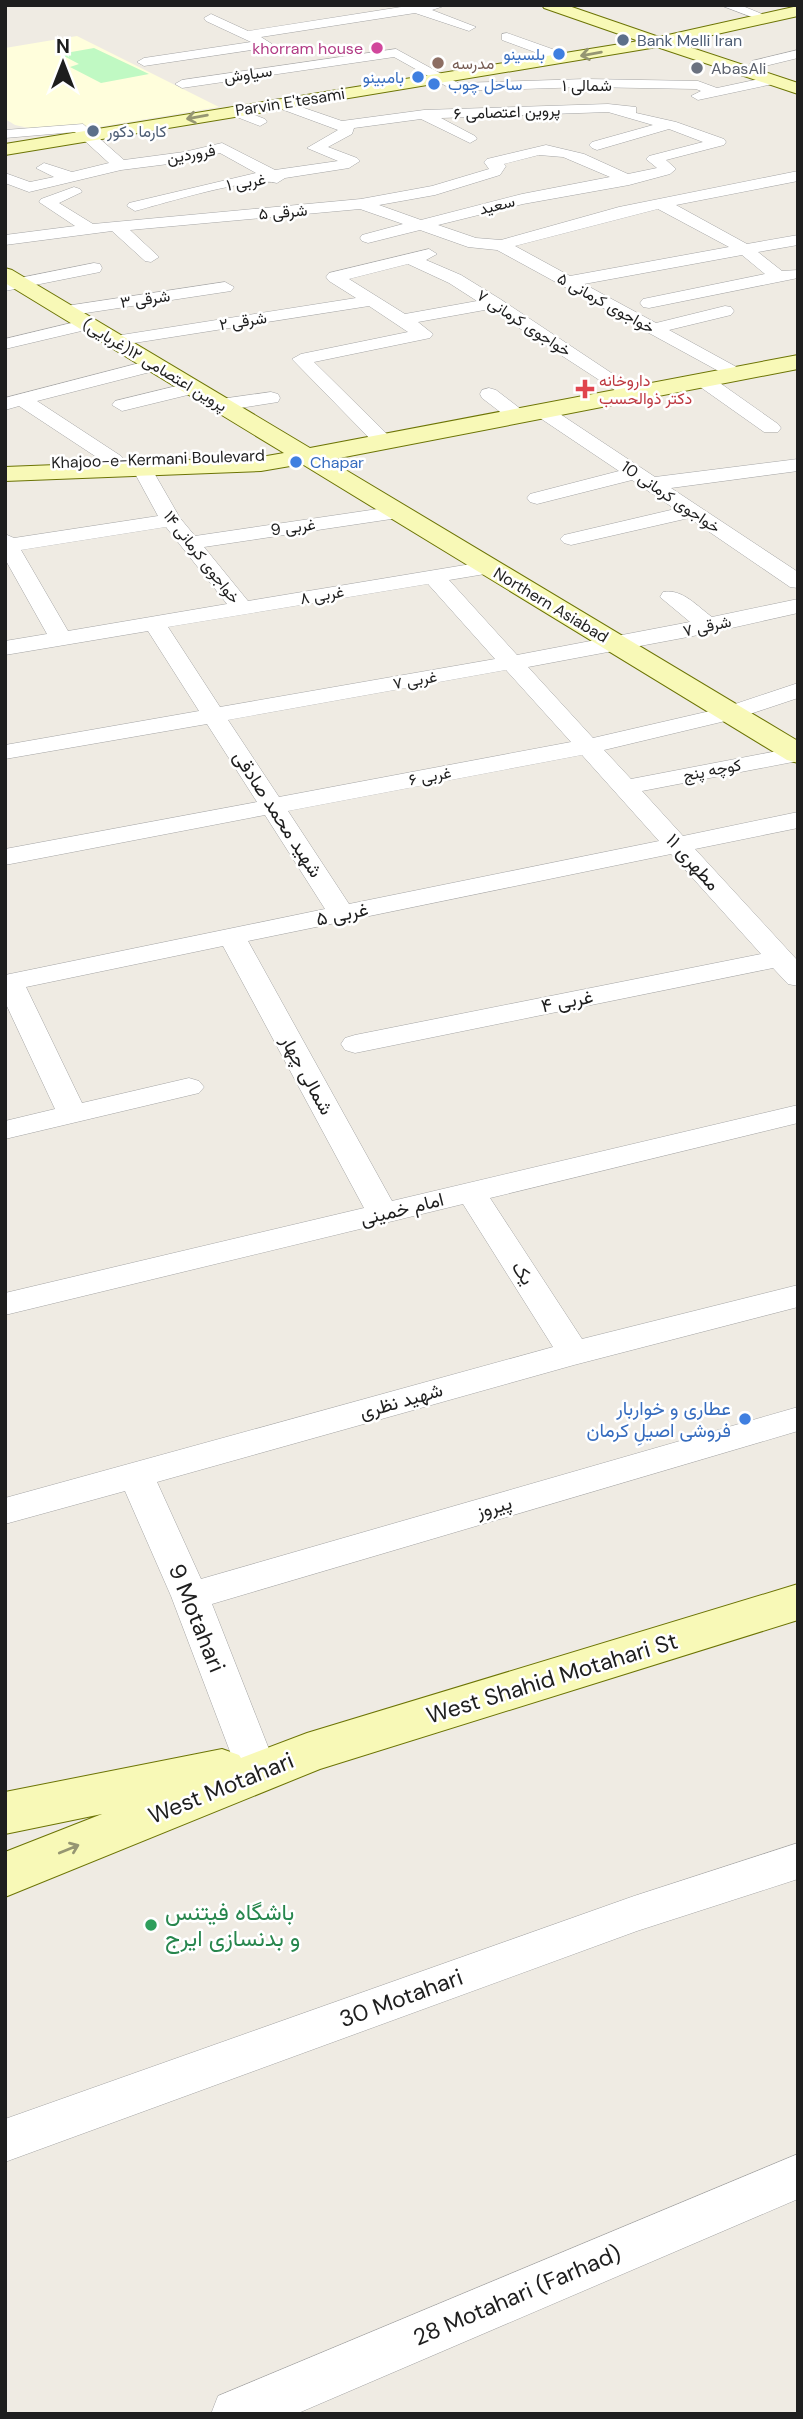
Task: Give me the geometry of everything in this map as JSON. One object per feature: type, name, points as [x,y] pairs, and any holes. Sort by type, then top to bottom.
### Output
[{"type":"main road","points":[[550,5],[798,78]]},
{"type":"main road","points":[[578,5],[798,89]]},
{"type":"main road","name":"Parvin E'tesami","points":[[5,150],[278,103],[449,82],[667,40],[798,11]]},
{"type":"main road","name":"پروین اعتصامی ۱۲(غربایی)","points":[[10,281],[88,324],[305,456]]},
{"type":"main road","points":[[305,456],[385,443],[798,362]]},
{"type":"main road","name":"Khajoo-e-Kermani Boulevard","points":[[5,464],[305,456]]},
{"type":"main road","name":"Khajoo-e-Kermani Boulevard","points":[[5,474],[261,464],[305,456]]},
{"type":"main road","name":"Northern Asiabad","points":[[305,456],[798,754]]},
{"type":"main road","name":"West Shahid Motahari St","points":[[307,1754],[798,1602]]},
{"type":"main road","name":"West Motahari","points":[[5,1813],[254,1762],[307,1754]]},
{"type":"main road","name":"West Motahari","points":[[5,1875],[307,1754]]},
{"type":"street","points":[[726,5],[765,18]]},
{"type":"street","points":[[246,35],[427,7],[469,27]]},
{"type":"street","points":[[211,18],[305,65]]},
{"type":"street","points":[[507,37],[557,60],[627,112]]},
{"type":"street","points":[[144,62],[275,49]]},
{"type":"street","name":"سیاوش","points":[[182,83],[396,53],[449,82]]},
{"type":"street","points":[[757,64],[798,54]]},
{"type":"street","points":[[501,57],[521,66]]},
{"type":"street","points":[[690,97],[719,98],[773,80]]},
{"type":"street","name":"شمالی ۱","points":[[449,82],[698,85],[719,98]]},
{"type":"street","name":"پروین اعتصامی ۶","points":[[278,103],[341,126],[424,114],[608,108],[671,125],[719,142]]},
{"type":"street","points":[[591,125],[658,104]]},
{"type":"street","points":[[234,111],[260,122]]},
{"type":"street","points":[[424,114],[470,138]]},
{"type":"street","points":[[597,145],[693,118]]},
{"type":"street","name":"غربی ۱","points":[[135,206],[247,179],[344,165],[352,161],[315,148],[347,131],[347,128],[341,126]]},
{"type":"street","points":[[5,134],[78,127],[89,135],[107,157],[121,164]]},
{"type":"street","points":[[200,136],[214,150]]},
{"type":"street","name":"شرقی ۵","points":[[5,240],[116,226],[361,204],[435,190],[495,172],[498,166],[486,160],[548,141],[568,153],[629,180]]},
{"type":"street","name":"سعید","points":[[368,238],[522,199],[629,180],[668,169],[654,159],[719,142]]},
{"type":"street","name":"فروردین","points":[[6,178],[29,187],[47,175],[71,177],[121,164],[184,158],[222,148],[276,176],[293,191],[330,207]]},
{"type":"street","points":[[47,175],[74,192],[47,202],[90,229]]},
{"type":"street","points":[[501,245],[619,212],[798,176]]},
{"type":"street","points":[[361,204],[424,223],[474,243]]},
{"type":"street","points":[[663,205],[745,249],[779,277]]},
{"type":"street","points":[[282,212],[298,226]]},
{"type":"street","points":[[192,220],[206,239]]},
{"type":"street","points":[[116,226],[151,257]]},
{"type":"street","points":[[567,282],[798,240]]},
{"type":"street","points":[[385,443],[301,359],[424,334],[335,277],[474,243]]},
{"type":"street","name":"خواجوی کرمانی ۵","points":[[474,243],[501,245],[735,374]]},
{"type":"street","name":"خواجوی کرمانی ۷","points":[[410,259],[455,279],[634,394]]},
{"type":"street","points":[[10,281],[94,268]]},
{"type":"street","points":[[649,303],[798,274]]},
{"type":"street","name":"شرقی ۳","points":[[66,311],[225,287]]},
{"type":"street","name":"شرقی ۲","points":[[116,341],[370,301]]},
{"type":"street","points":[[401,320],[494,303]]},
{"type":"street","points":[[653,329],[725,311]]},
{"type":"street","points":[[5,344],[88,324]]},
{"type":"street","points":[[14,402],[155,365]]},
{"type":"street","points":[[703,380],[764,434],[775,437],[798,453]]},
{"type":"street","points":[[122,405],[193,388]]},
{"type":"street","points":[[489,394],[519,417]]},
{"type":"street","points":[[220,405],[271,398]]},
{"type":"street","points":[[14,402],[114,460]]},
{"type":"street","name":"خواجوی کرمانی 10","points":[[544,412],[798,582]]},
{"type":"street","points":[[537,498],[643,479],[798,465]]},
{"type":"street","name":"خواجوی کرمانی ۱۴","points":[[142,468],[171,520],[242,608]]},
{"type":"street","name":"غربی 9","points":[[189,543],[398,512]]},
{"type":"street","points":[[571,539],[692,512]]},
{"type":"street","points":[[61,639],[6,544],[171,520]]},
{"type":"street","points":[[740,544],[766,540]]},
{"type":"street","name":"۸ غربی","points":[[5,648],[489,567]]},
{"type":"street","name":"مطهری ۱۱","points":[[433,576],[678,845],[786,955]]},
{"type":"street","points":[[671,597],[709,626]]},
{"type":"street","name":"شرقی ۷","points":[[617,644],[798,606]]},
{"type":"street","name":"شهید محمد صادقی","points":[[154,623],[342,914]]},
{"type":"street","name":"۷ غربی","points":[[5,752],[617,644]]},
{"type":"street","name":"۶ غربی","points":[[5,858],[589,746],[730,713],[798,691]]},
{"type":"street","name":"کوچه پنج","points":[[626,787],[798,754]]},
{"type":"street","name":"۵ غربی","points":[[8,982],[798,820]]},
{"type":"street","name":"شمالی چهار","points":[[231,936],[383,1214]]},
{"type":"street","name":"۴ غربی","points":[[355,1044],[786,955]]},
{"type":"street","points":[[8,982],[72,1114]]},
{"type":"street","points":[[5,1130],[189,1087]]},
{"type":"street","name":"امام خمینی","points":[[5,1304],[798,1114]]},
{"type":"street","name":"یک","points":[[471,1193],[574,1353]]},
{"type":"street","name":"شهید نظری","points":[[5,1511],[574,1353],[798,1296]]},
{"type":"street","name":"پیروز","points":[[190,1596],[798,1419]]},
{"type":"street","name":"9 Motahari","points":[[136,1475],[190,1596],[254,1762]]},
{"type":"street","name":"30 Motahari","points":[[5,2141],[634,1914],[798,1861]]},
{"type":"street","name":"28 Motahari (Farhad)","points":[[236,2414],[796,2182]]},
{"type":"shaded area","points":[[77,36],[219,107],[56,134],[15,125],[5,119],[5,48]]},
{"type":"green space","points":[[94,48],[149,74],[101,83],[70,67],[79,64],[60,54]]},
{"type":"place","name":"Bank Melli Iran","points":[[623,40]]},
{"type":"place","name":"khorram house","points":[[377,48]]},
{"type":"place","name":"بلسینو","points":[[559,54]]},
{"type":"place","name":"مدرسه","points":[[438,63]]},
{"type":"place","name":"AbasAli","points":[[697,68]]},
{"type":"place","name":"بامبینو","points":[[418,77]]},
{"type":"place","name":"ساحل چوب","points":[[434,84]]},
{"type":"place","name":"کارما دکور","points":[[93,131]]},
{"type":"place","name":"داروخانه دکتر ذوالحسب","points":[[585,389]]},
{"type":"place","name":"Chapar","points":[[296,462]]},
{"type":"place","name":"عطاری و خواربار فروشی اصیلِ کرمان","points":[[745,1419]]},
{"type":"place","name":"باشگاه فیتنس و بدنسازی ایرج","points":[[151,1925]]}]
